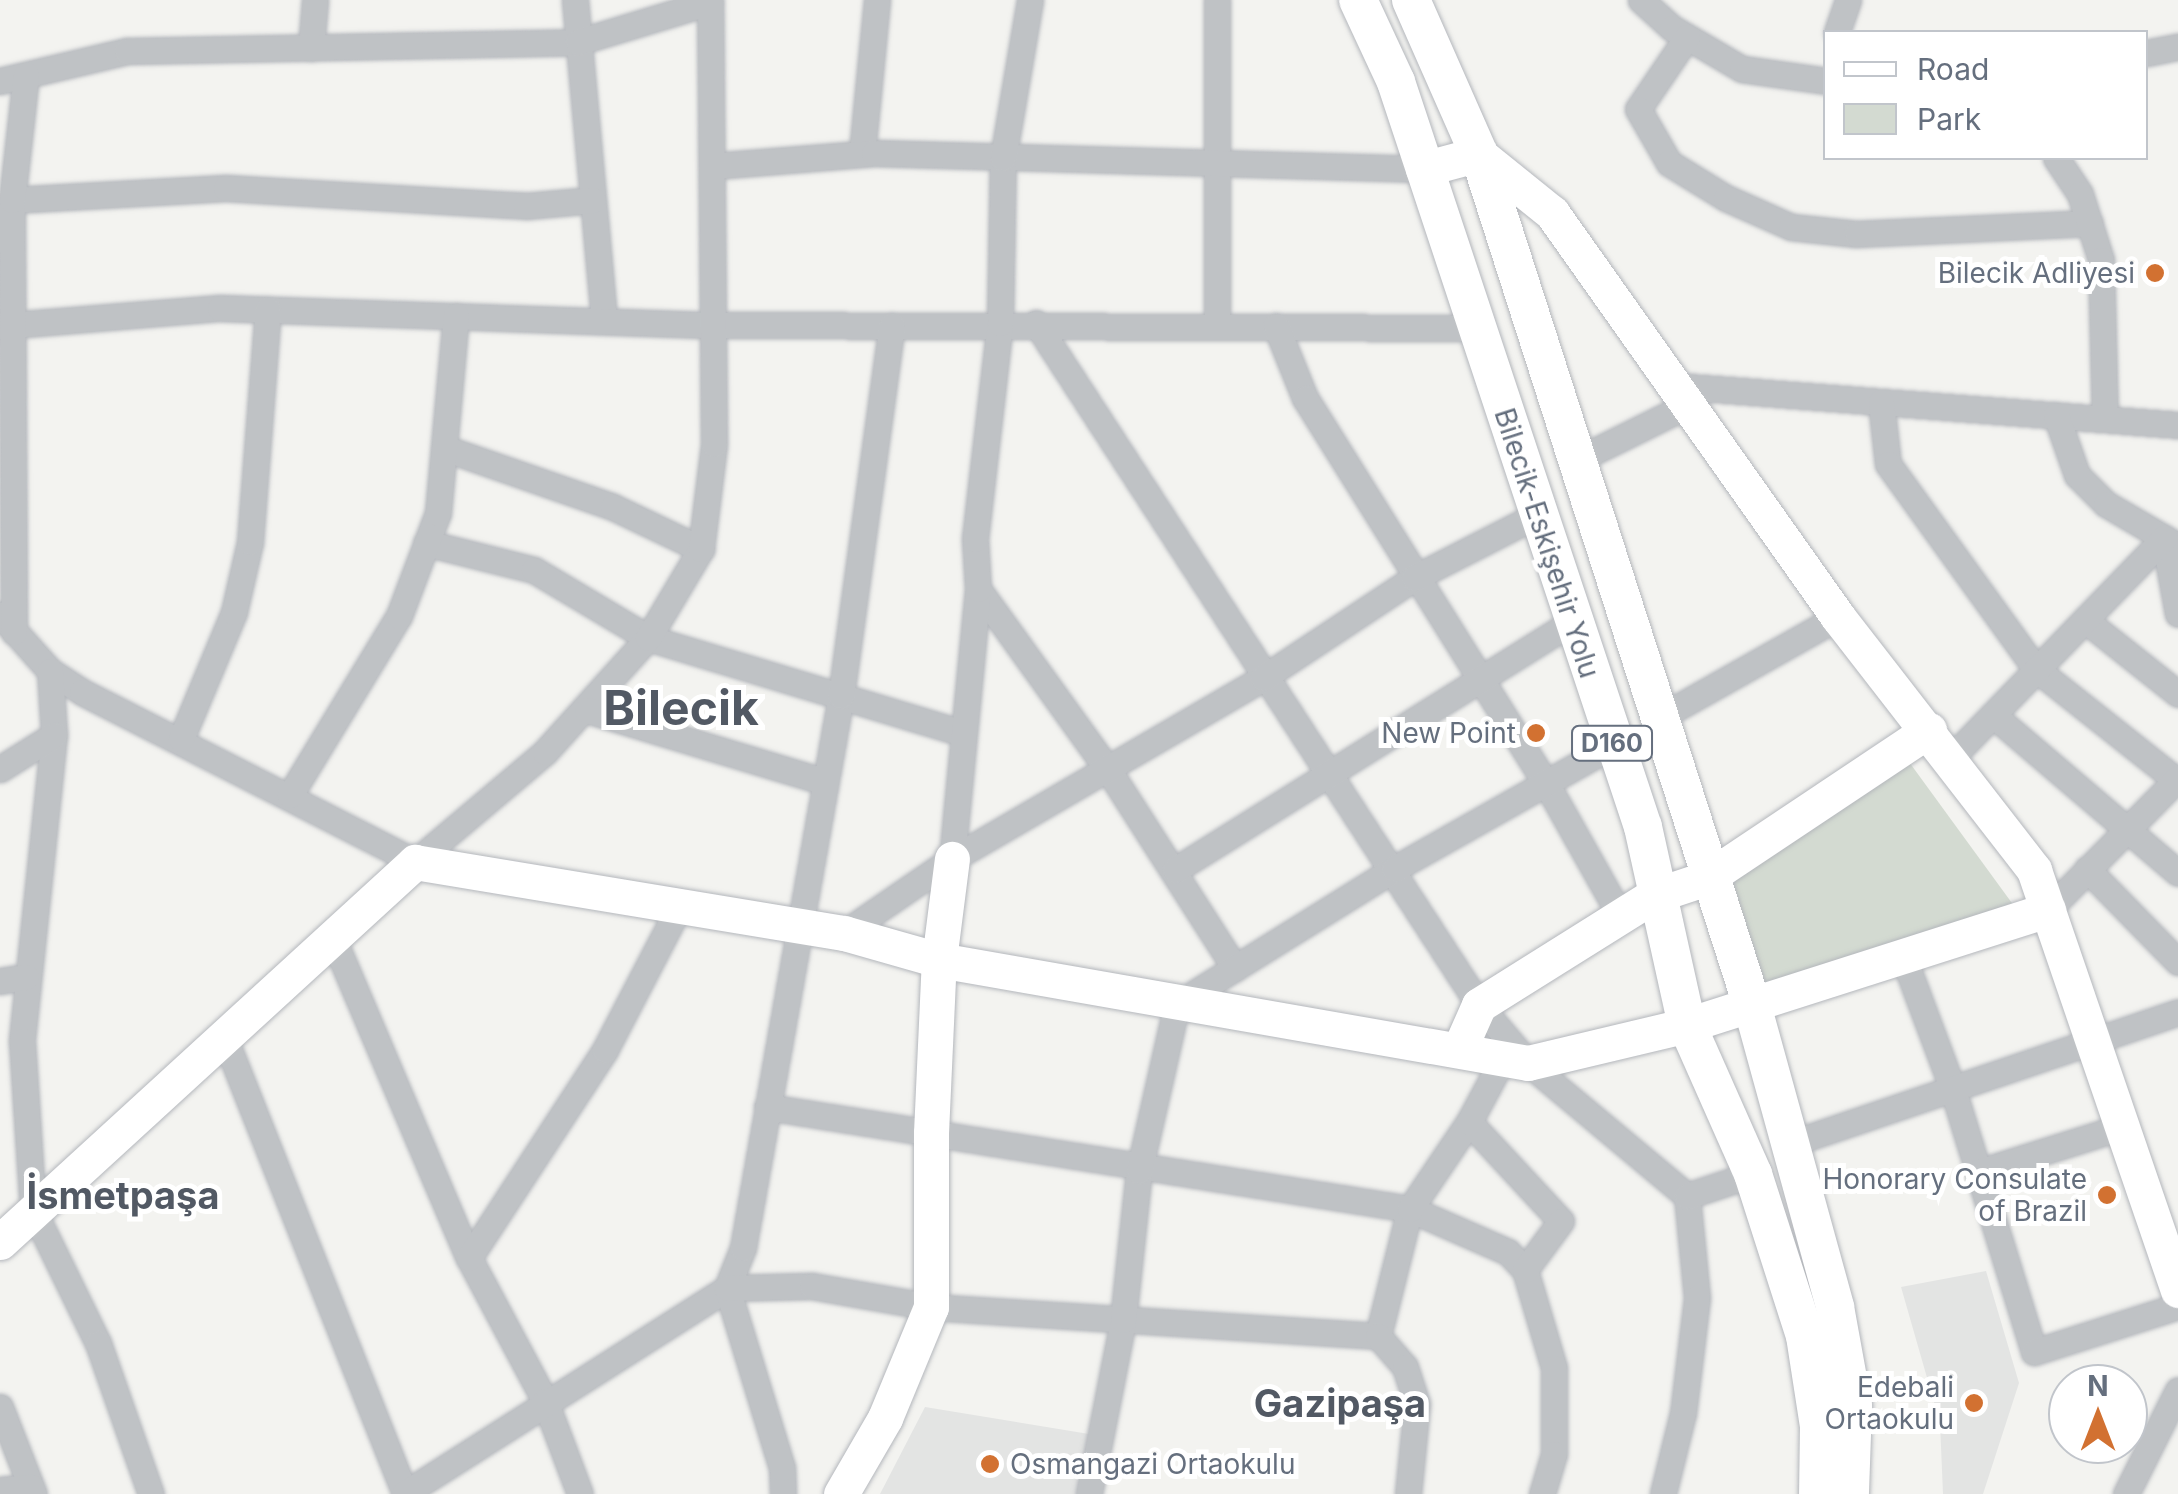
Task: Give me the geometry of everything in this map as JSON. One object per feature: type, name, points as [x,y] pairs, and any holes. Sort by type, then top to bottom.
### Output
[{"type":"main road","name":"Bilecik-Eskişehir Yolu","points":[[1358,0],[1392,75],[1480,328],[1535,516],[1643,827],[1654,896],[1687,1024],[1752,1174],[1805,1336],[1820,1426],[1818,1494]]},
{"type":"main road","name":"Bilecik-Eskişehir Yolu","points":[[1411,0],[1439,55],[1478,154],[1573,462],[1752,1005],[1835,1308],[1853,1406],[1850,1494]]},
{"type":"street","points":[[311,48],[314,0]]},
{"type":"street","points":[[576,0],[604,321]]},
{"type":"street","points":[[862,153],[878,0]]},
{"type":"street","points":[[841,1494],[885,1418],[931,1307],[930,1133],[939,960],[978,589],[975,539],[1000,323],[1003,158],[1030,0]]},
{"type":"street","points":[[1217,0],[1217,326]]},
{"type":"street","points":[[1641,0],[1687,38],[1742,69],[1823,76]]},
{"type":"street","points":[[1838,30],[1848,0]]},
{"type":"street","points":[[0,82],[126,51],[578,42],[710,1],[714,444],[700,550],[648,638],[587,710],[223,1034],[0,1242]]},
{"type":"street","points":[[1687,38],[1638,109],[1669,163],[1726,198],[1791,227],[1857,234],[2090,223]]},
{"type":"street","points":[[2148,53],[2178,48]]},
{"type":"street","points":[[1392,75],[1439,55]]},
{"type":"street","points":[[26,75],[12,200],[6,326],[7,623],[50,671],[415,862],[678,909],[844,933],[939,960],[1177,1004],[1516,1059],[1687,1024],[2048,910],[2177,779],[2036,669],[1888,464],[1882,402]]},
{"type":"street","points":[[713,166],[862,153],[1423,169],[1478,154],[1552,213],[1838,617],[2034,870],[2178,1290]]},
{"type":"street","points":[[2057,160],[2080,194],[2101,260],[2105,419]]},
{"type":"street","points":[[12,200],[226,188],[526,206],[593,200]]},
{"type":"street","points":[[6,326],[268,310],[713,324],[1480,328]]},
{"type":"street","points":[[181,740],[234,612],[250,542],[268,310]]},
{"type":"street","points":[[290,795],[399,616],[438,513],[456,316]]},
{"type":"street","points":[[1036,323],[1262,678],[1394,869],[1516,1059],[1688,1196],[1697,1298],[1683,1412],[1663,1494]]},
{"type":"street","points":[[783,1494],[782,1468],[727,1288],[743,1248],[822,781],[841,696],[892,324]]},
{"type":"street","points":[[1276,326],[1305,398],[1414,578],[1546,783],[1623,920]]},
{"type":"street","points":[[1573,462],[1683,395],[1882,402],[2178,425]]},
{"type":"street","points":[[2056,415],[2077,475],[2106,504],[2171,542]]},
{"type":"street","points":[[444,448],[613,507],[700,550]]},
{"type":"street","points":[[844,933],[952,859],[1262,678],[1414,578],[1535,516]]},
{"type":"street","points":[[2171,542],[2178,614]]},
{"type":"street","points":[[1950,759],[2085,620],[2171,542]]},
{"type":"street","points":[[426,544],[534,570],[648,638],[963,733]]},
{"type":"street","points":[[978,589],[1176,870],[1236,968]]},
{"type":"street","points":[[1657,719],[1838,617]]},
{"type":"street","points":[[2085,620],[2178,694]]},
{"type":"street","points":[[1176,870],[1571,623]]},
{"type":"street","points":[[50,671],[54,736],[12,1126],[33,1210],[98,1343],[151,1494]]},
{"type":"street","points":[[587,710],[822,781]]},
{"type":"street","points":[[1993,715],[2124,832],[2178,874]]},
{"type":"street","points":[[1460,1050],[1479,1005],[1623,920],[1654,896],[1707,878],[1929,730]]},
{"type":"street","points":[[0,769],[54,736]]},
{"type":"street","points":[[1090,1494],[1123,1320],[1139,1171],[1177,1004],[1394,869],[1612,745]]},
{"type":"street","points":[[2087,868],[2178,962]]},
{"type":"street","points":[[470,1258],[604,1050],[678,909]]},
{"type":"street","points":[[332,936],[470,1258],[545,1400],[580,1494]]},
{"type":"street","points":[[1904,956],[1954,1090],[2034,1352],[2178,1306]]},
{"type":"street","points":[[0,981],[26,977]]},
{"type":"street","points":[[1792,1143],[2178,1012]]},
{"type":"street","points":[[223,1034],[405,1494],[545,1400],[727,1288],[812,1286],[931,1307],[1378,1336],[1405,1367],[1417,1404],[1408,1494]]},
{"type":"street","points":[[1378,1336],[1410,1208],[1516,1059]]},
{"type":"street","points":[[767,1107],[1139,1171],[1410,1208],[1508,1252],[1525,1270],[1554,1368],[1554,1454],[1542,1494]]},
{"type":"street","points":[[1469,1122],[1561,1220],[1525,1270]]},
{"type":"street","points":[[1979,1172],[2122,1127]]},
{"type":"street","points":[[1688,1196],[1752,1174]]},
{"type":"street","points":[[2126,1494],[2178,1390]]},
{"type":"street","points":[[0,1407],[32,1490],[0,1490]]},
{"type":"shaded area","name":"Edebali Ortaokulu","points":[[1986,1271],[2019,1383],[1983,1494],[1943,1494],[1940,1423],[1901,1287]]},
{"type":"shaded area","name":"Osmangazi Ortaokulu","points":[[925,1407],[1089,1434],[1081,1494],[880,1494]]},
{"type":"green space","points":[[1904,755],[2017,910],[1761,997],[1726,876]]},
{"type":"place","name":"Bilecik Adliyesi","points":[[2155,273]]},
{"type":"place","name":"New Point","points":[[1536,733]]},
{"type":"place","name":"Honorary Consulate of Brazil","points":[[2107,1195]]},
{"type":"place","name":"Edebali Ortaokulu","points":[[1974,1403]]},
{"type":"place","name":"Osmangazi Ortaokulu","points":[[990,1464]]},
{"type":"district","name":"Bilecik","points":[[681,708]]},
{"type":"district","name":"İsmetpaşa","points":[[123,1196]]},
{"type":"district","name":"Gazipaşa","points":[[1340,1404]]}]
